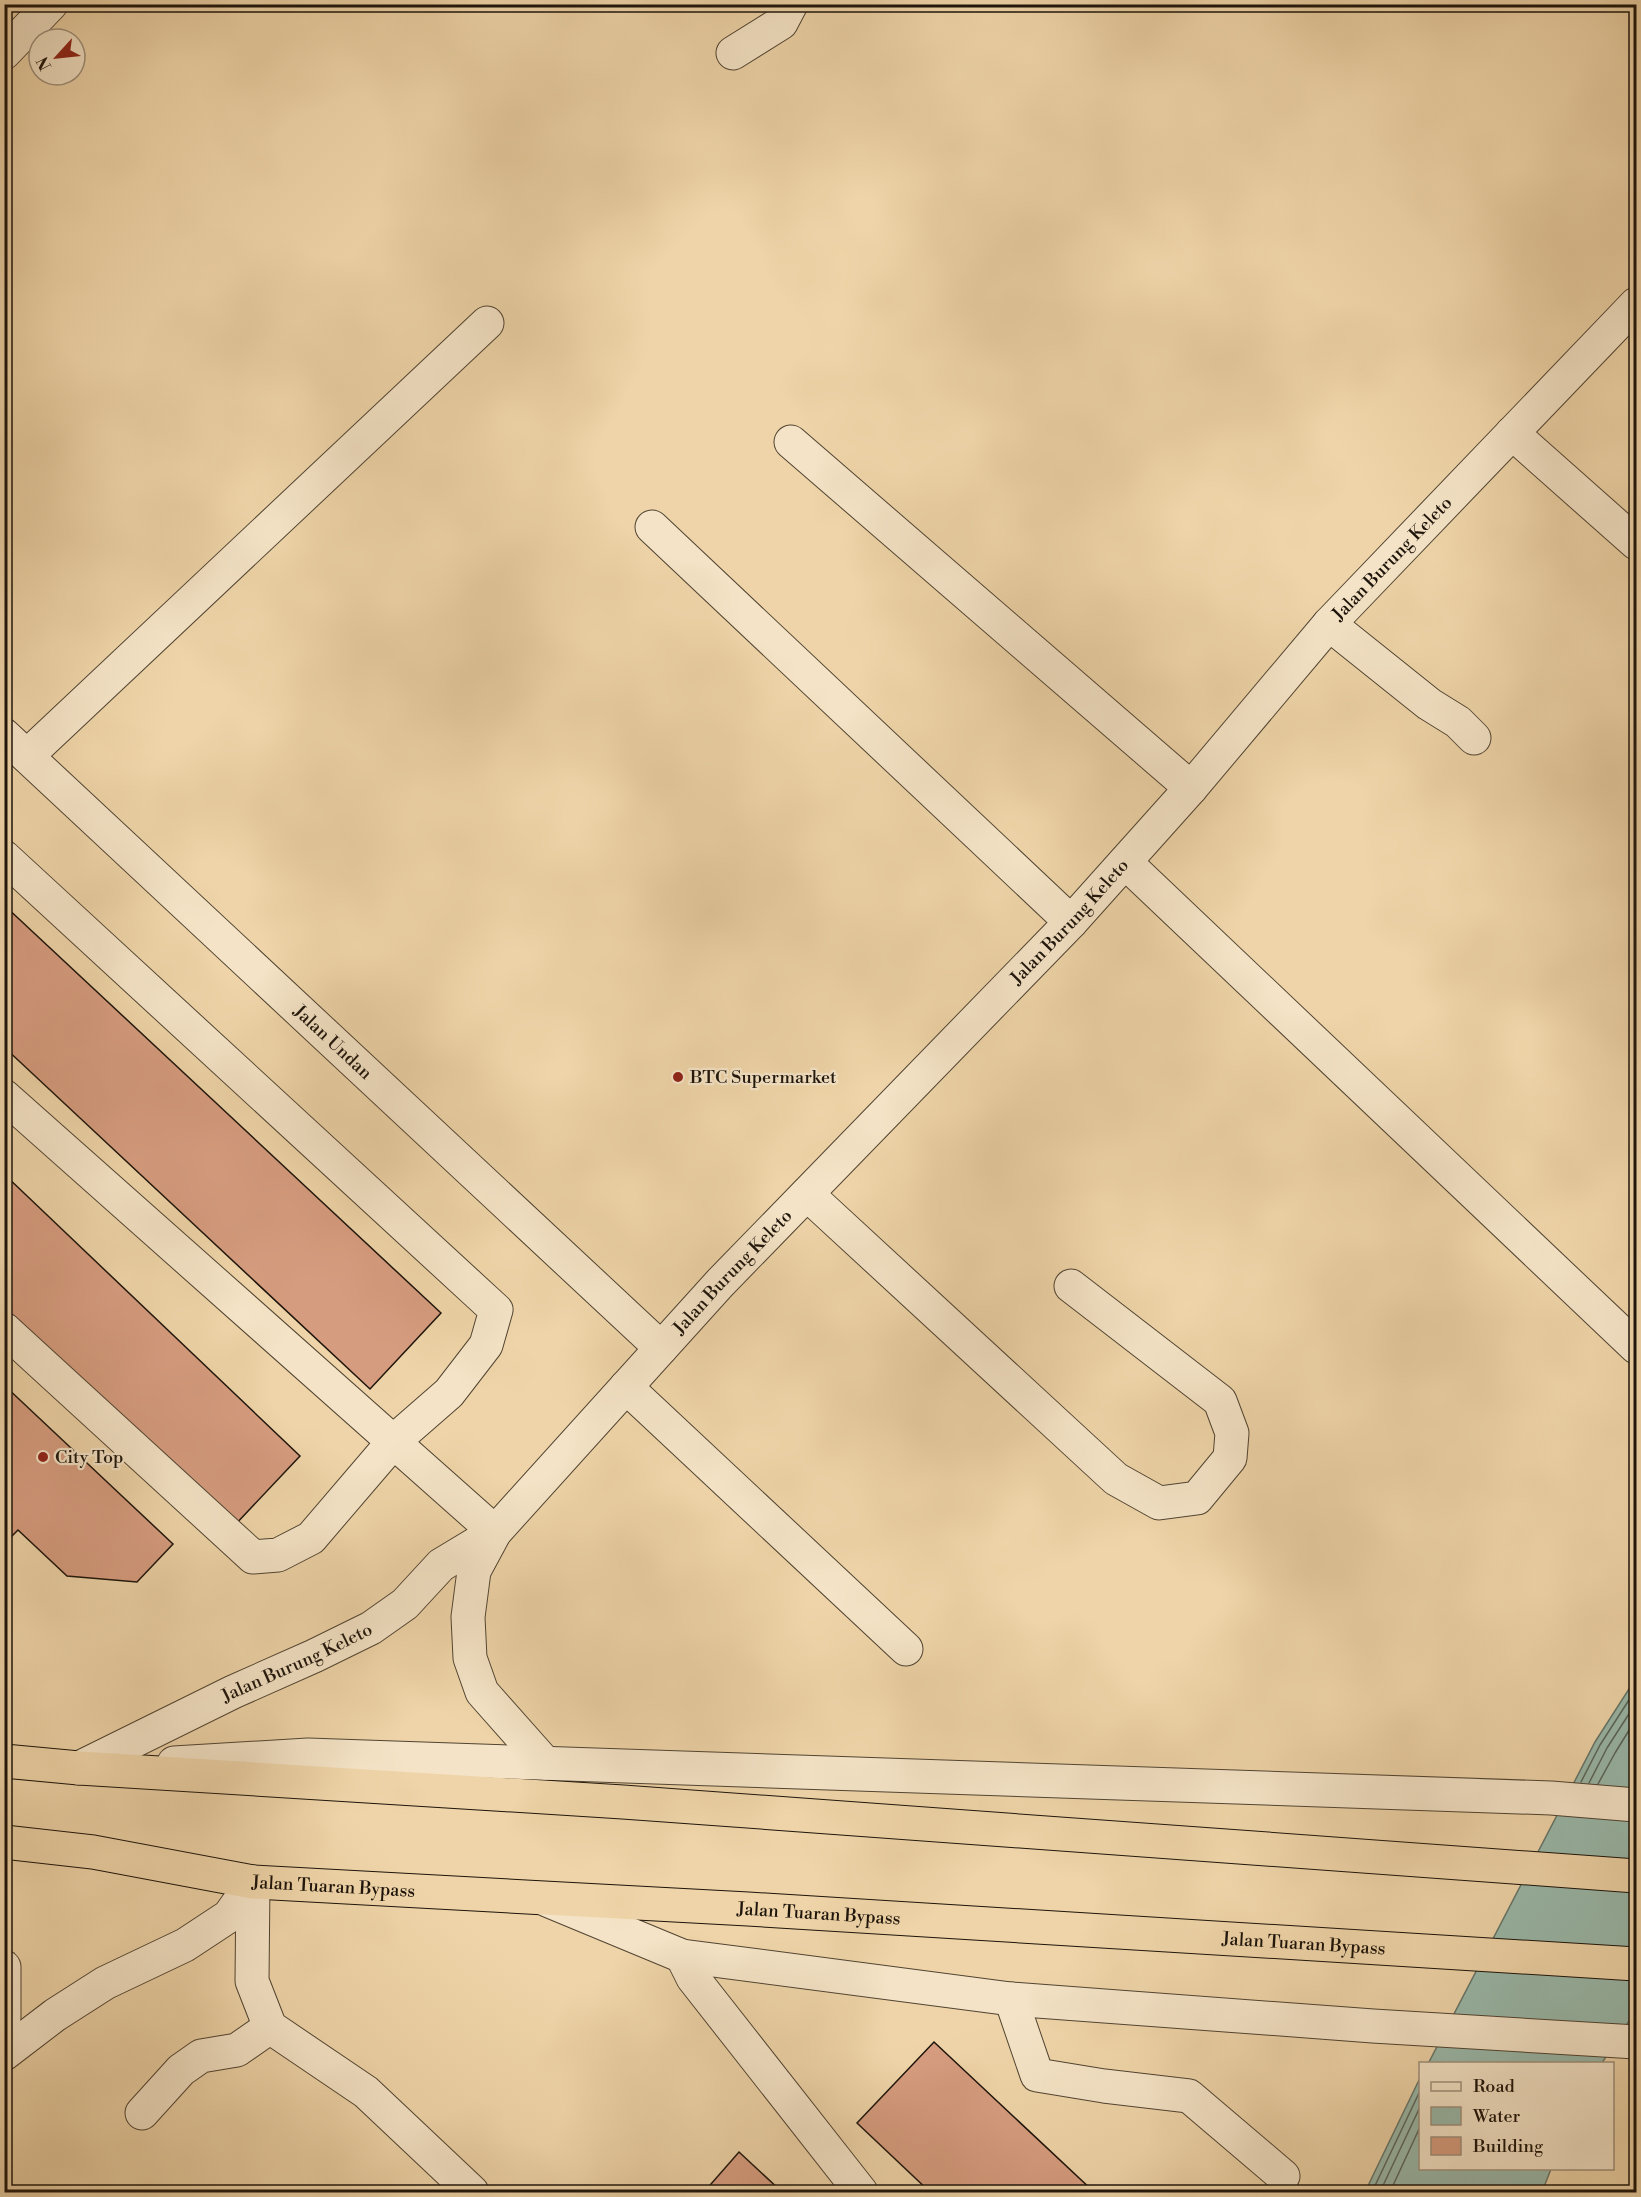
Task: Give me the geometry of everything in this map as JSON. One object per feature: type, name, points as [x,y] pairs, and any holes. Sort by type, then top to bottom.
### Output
[{"type":"highway","points":[[4,1761],[79,1768],[623,1802],[1636,1875]]},
{"type":"highway","name":"Jalan Tuaran Bypass","points":[[4,1842],[93,1852],[253,1882],[1636,1964]]},
{"type":"street","points":[[4,53],[51,4]]},
{"type":"street","points":[[733,53],[781,23],[791,4]]},
{"type":"street","name":"Jalan Burung Keleto","points":[[545,1763],[482,1692],[470,1658],[468,1617],[474,1571],[495,1532],[720,1283],[1071,922],[1191,788],[1329,624],[1636,304]]},
{"type":"street","points":[[16,745],[487,323]]},
{"type":"street","points":[[1512,433],[1636,543]]},
{"type":"street","points":[[791,442],[1191,788]]},
{"type":"street","points":[[652,527],[1071,922]]},
{"type":"street","points":[[1329,624],[1429,704],[1458,722],[1474,738]]},
{"type":"street","name":"Jalan Undan","points":[[16,745],[661,1348]]},
{"type":"street","points":[[4,858],[496,1310],[486,1344],[449,1393],[394,1441],[311,1538],[278,1555],[252,1557],[4,1329]]},
{"type":"street","points":[[1125,862],[1636,1347]]},
{"type":"street","points":[[4,1096],[495,1532]]},
{"type":"street","points":[[807,1194],[1116,1479],[1159,1503],[1197,1498],[1230,1458],[1232,1433],[1220,1401],[1071,1286]]},
{"type":"street","points":[[626,1387],[906,1649]]},
{"type":"street","name":"Jalan Burung Keleto","points":[[79,1768],[233,1692],[371,1628],[405,1604],[441,1565],[495,1532]]},
{"type":"street","points":[[79,1768],[308,1755],[1551,1798],[1636,1805]]},
{"type":"street","points":[[253,1882],[252,1981],[270,2027],[366,2092],[472,2193]]},
{"type":"street","points":[[4,2054],[55,2015],[105,1983],[185,1945],[229,1916],[253,1882]]},
{"type":"street","points":[[542,1898],[682,1956],[1011,1999],[1373,2026],[1631,2041]]},
{"type":"street","points":[[682,1956],[693,1978],[861,2193]]},
{"type":"street","points":[[4,1967],[4,2018]]},
{"type":"street","points":[[1011,1999],[1037,2075],[1189,2096],[1283,2176]]},
{"type":"street","points":[[142,2113],[181,2070],[201,2056],[237,2050],[270,2027]]},
{"type":"water","points":[[1636,1678],[1636,2010],[1603,2062],[1429,2062],[1595,1742]]},
{"type":"water","points":[[1419,2080],[1419,2170],[1551,2170],[1542,2192],[1365,2192]]},
{"type":"building","points":[[4,905],[441,1313],[370,1389],[4,1047]]},
{"type":"building","points":[[4,1174],[300,1456],[233,1527],[4,1310]]},
{"type":"building","name":"City Top","points":[[4,1385],[173,1544],[137,1582],[67,1576],[18,1530],[4,1544]]},
{"type":"building","points":[[934,2042],[1094,2192],[930,2192],[857,2123]]},
{"type":"building","points":[[739,2152],[782,2192],[704,2192]]},
{"type":"place","name":"BTC Supermarket","points":[[678,1077]]},
{"type":"place","name":"City Top","points":[[43,1457]]}]
